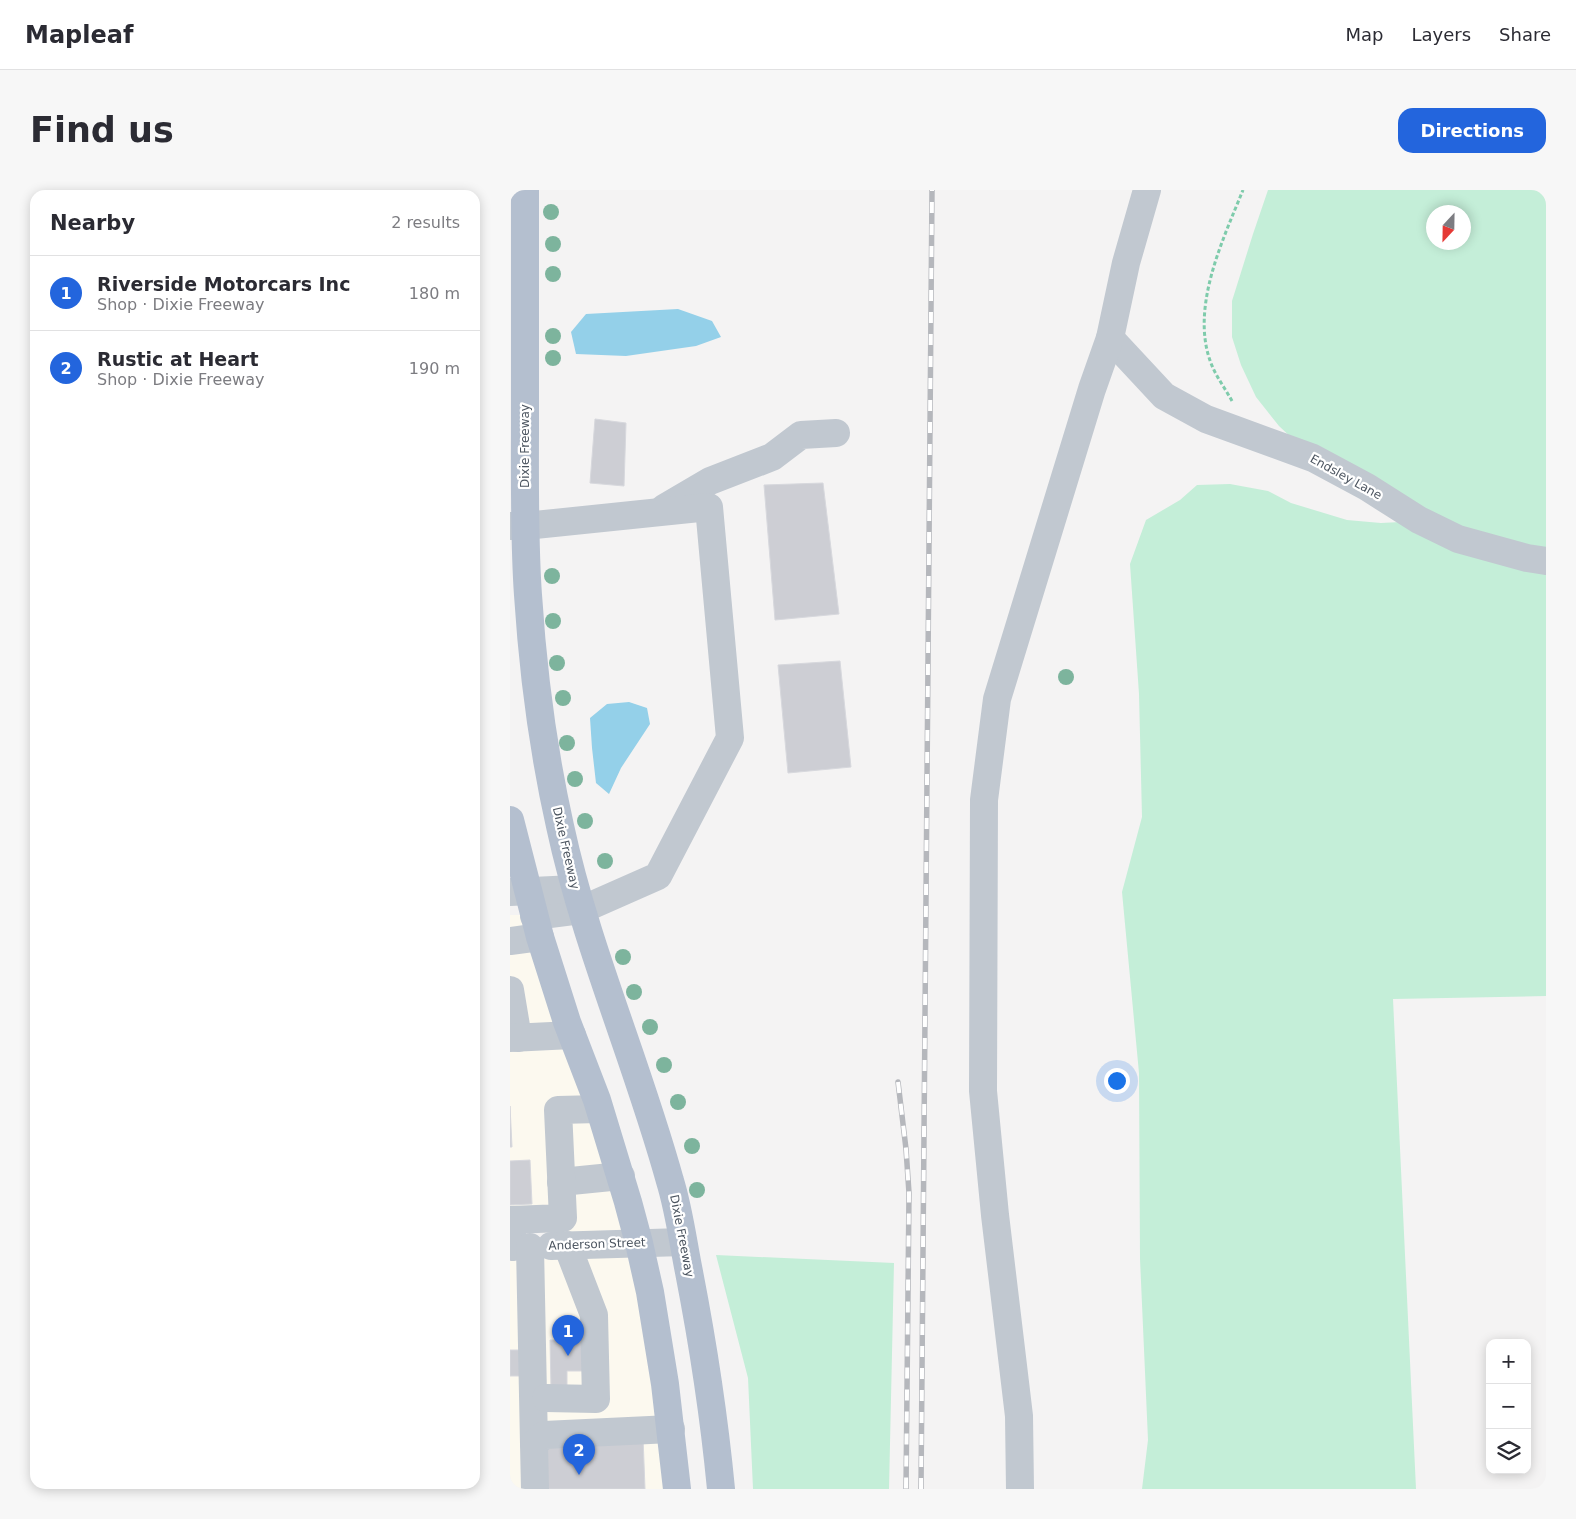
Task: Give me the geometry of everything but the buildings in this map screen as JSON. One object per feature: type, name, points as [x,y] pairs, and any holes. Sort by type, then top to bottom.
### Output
[{"type":"main road","name":"Dixie Freeway","points":[[525,190],[517,526],[539,710],[547,763],[578,900],[672,1186],[708,1382],[721,1489]]},
{"type":"main road","points":[[510,820],[528,909],[600,1108],[639,1243],[650,1292],[665,1384],[677,1489]]},
{"type":"street","points":[[1020,1489],[1019,1416],[983,1090],[984,800],[997,699],[1092,389],[1110,338],[1139,193]]},
{"type":"street","name":"Endsley Lane","points":[[1110,338],[1164,396],[1206,419],[1313,458],[1366,486],[1419,520],[1458,539],[1527,558],[1546,561]]},
{"type":"street","points":[[656,512],[710,481],[772,457],[801,435],[836,433]]},
{"type":"street","points":[[510,941],[528,909],[578,900],[658,876],[730,738],[709,507],[517,526]]},
{"type":"street","points":[[510,990],[514,1038],[572,1035]]},
{"type":"street","points":[[535,1489],[534,1444],[517,1247],[511,1220],[563,1218],[558,1110],[600,1108]]},
{"type":"street","points":[[561,1182],[621,1176]]},
{"type":"street","name":"Anderson Street","points":[[517,1247],[683,1242]]},
{"type":"street","points":[[546,1398],[596,1398],[594,1315],[567,1245]]},
{"type":"street","points":[[534,1444],[544,1435],[671,1430]]},
{"type":"path","points":[[1233,402],[1213,367],[1205,339],[1206,302],[1218,253],[1243,190]]},
{"type":"shaded area","points":[[510,915],[521,915],[585,1105],[623,1230],[510,1234]]},
{"type":"shaded area","points":[[629,1256],[654,1387],[665,1489],[510,1489],[510,1260]]},
{"type":"green space","points":[[1268,190],[1546,190],[1546,996],[1393,999],[1416,1489],[1142,1489],[1148,1440],[1140,1259],[1139,1073],[1122,892],[1142,817],[1139,694],[1130,564],[1146,520],[1180,500],[1197,485],[1230,484],[1268,491],[1291,503],[1347,520],[1381,523],[1420,521],[1313,458],[1279,426],[1256,397],[1241,365],[1232,337],[1232,301]]},
{"type":"green space","points":[[716,1255],[894,1263],[889,1489],[753,1489],[748,1378]]},
{"type":"water","points":[[678,309],[712,321],[721,337],[696,346],[626,356],[576,354],[571,332],[586,314]]},
{"type":"water","points":[[629,702],[647,708],[650,724],[621,768],[609,794],[596,783],[590,718],[607,704]]},
{"type":"railway","points":[[921,1489],[932,190]]},
{"type":"railway","points":[[898,1082],[909,1193],[906,1489]]},
{"type":"place","name":"Riverside Motorcars Inc","points":[[568,1356]]},
{"type":"place","name":"Rustic at Heart","points":[[579,1475]]}]
